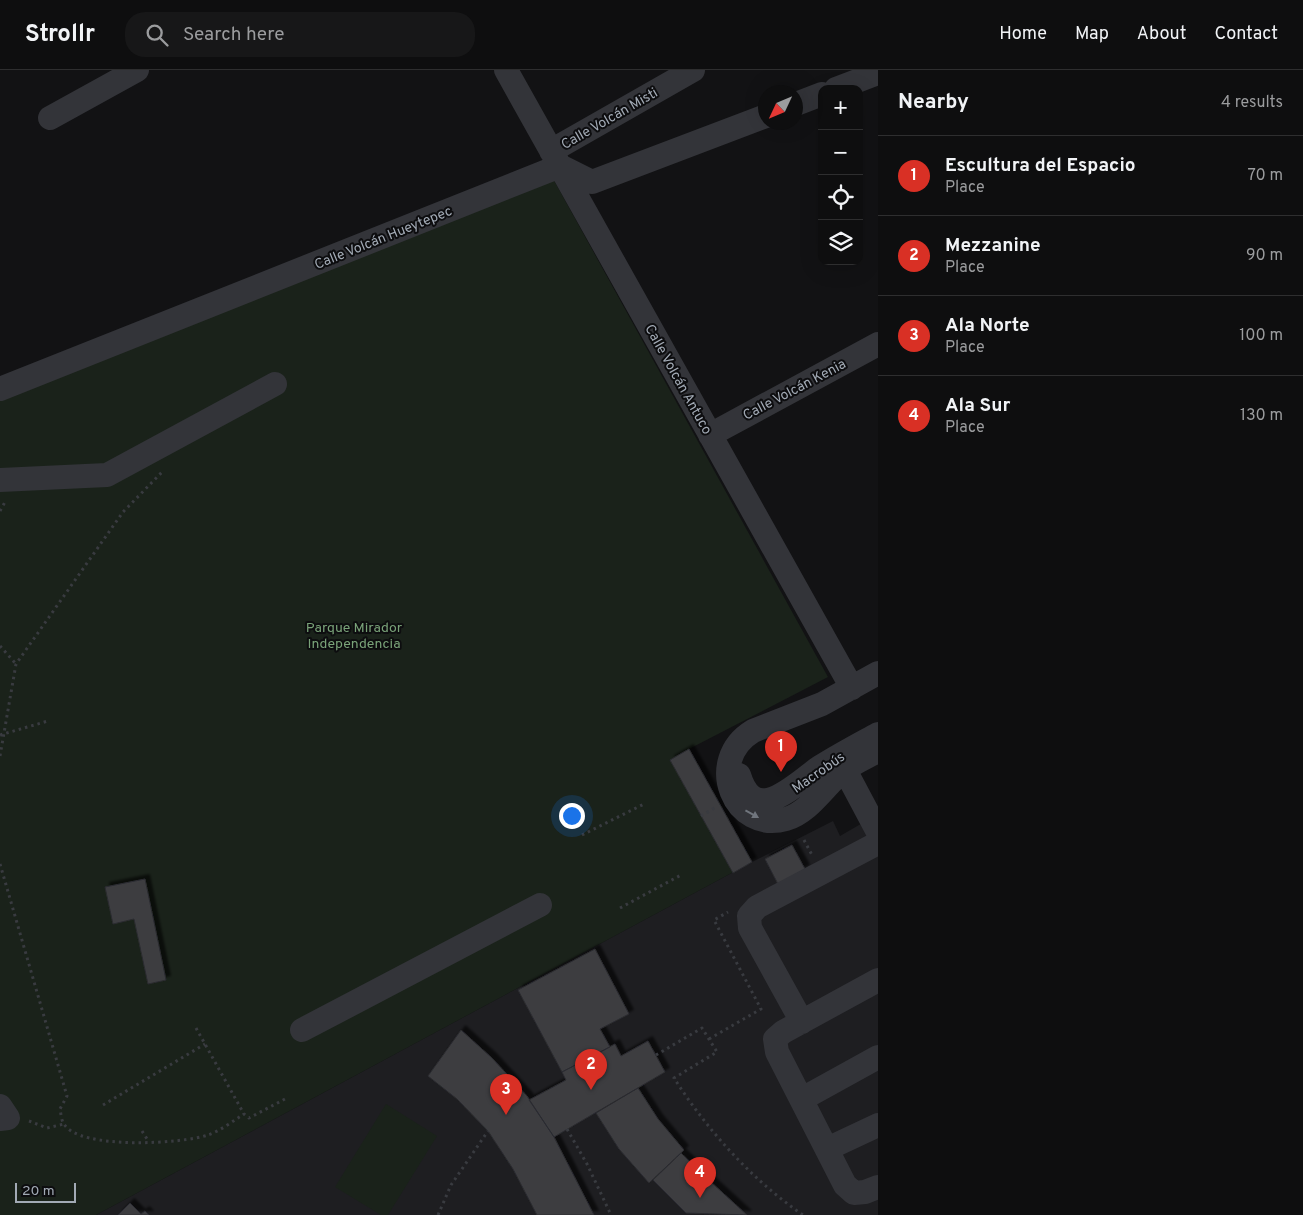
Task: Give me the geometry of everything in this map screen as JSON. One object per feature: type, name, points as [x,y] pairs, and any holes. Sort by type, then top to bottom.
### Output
[{"type":"street","points":[[50,118],[137,70]]},
{"type":"street","name":"Calle Volcán Antuco","points":[[506,70],[852,688]]},
{"type":"street","name":"Calle Volcán Misti","points":[[556,159],[693,70]]},
{"type":"street","points":[[846,85],[878,72]]},
{"type":"street","points":[[803,101],[818,96]]},
{"type":"street","points":[[556,159],[592,182],[758,119]]},
{"type":"street","name":"Calle Volcán Hueytepec","points":[[0,388],[556,159]]},
{"type":"street","name":"Calle Volcán Kenia","points":[[710,435],[878,344]]},
{"type":"street","points":[[0,480],[106,475],[275,384]]},
{"type":"street","points":[[878,673],[822,704],[753,730],[743,737],[729,759],[727,776],[733,798],[744,810],[763,820],[786,819],[804,809],[845,770],[878,751]]},
{"type":"street","name":"Macrobús","points":[[878,681],[813,717],[747,744],[740,755],[737,769],[742,786],[753,797],[765,801],[778,799],[837,756],[878,734]]},
{"type":"street","points":[[845,770],[878,832]]},
{"type":"street","points":[[802,1022],[750,928],[749,916],[757,907],[878,843]]},
{"type":"street","points":[[302,1030],[540,905]]},
{"type":"street","points":[[878,980],[782,1032],[775,1039],[777,1052],[845,1185],[854,1193],[865,1192],[878,1187]]},
{"type":"street","points":[[802,1099],[878,1057]]},
{"type":"street","points":[[827,1149],[878,1125]]},
{"type":"path","points":[[0,756],[2,735],[16,664],[122,512],[170,465]]},
{"type":"path","points":[[0,646],[16,664]]},
{"type":"path","points":[[2,735],[48,720]]},
{"type":"path","points":[[582,835],[644,804]]},
{"type":"path","points":[[0,864],[67,1096],[60,1109],[64,1124],[75,1134],[118,1144],[149,1143],[208,1136],[244,1114]]},
{"type":"path","points":[[620,908],[681,875]]},
{"type":"path","points":[[196,1028],[244,1114],[249,1118],[285,1099]]},
{"type":"path","points":[[656,1055],[702,1028],[717,1052],[674,1078],[704,1124],[762,1182],[803,1215]]},
{"type":"path","points":[[104,1105],[205,1044]]},
{"type":"path","points":[[3,1114],[47,1128],[64,1124]]},
{"type":"path","points":[[567,1129],[587,1164],[611,1215]]},
{"type":"path","points":[[142,1131],[149,1143]]},
{"type":"path","points":[[438,1215],[451,1185],[488,1131]]},
{"type":"shaded area","points":[[878,814],[878,1215],[96,1215],[752,862],[833,821],[840,836]]},
{"type":"green space","name":"Parque Mirador Independencia","points":[[551,175],[828,677],[689,749],[752,862],[96,1215],[0,1215],[0,397]]},
{"type":"green space","points":[[386,1104],[437,1136],[388,1215],[381,1215],[335,1187]]},
{"type":"building","points":[[689,749],[752,862],[733,873],[670,760]]},
{"type":"building","points":[[792,845],[805,869],[778,884],[765,859]]},
{"type":"building","points":[[145,879],[166,980],[148,984],[134,919],[113,924],[105,887]]},
{"type":"building","points":[[595,949],[629,1014],[600,1029],[610,1047],[562,1072],[518,990]]},
{"type":"building","points":[[461,1030],[492,1058],[527,1096],[554,1137],[594,1215],[537,1215],[513,1169],[488,1131],[457,1099],[428,1076]]},
{"type":"building","points":[[648,1041],[665,1072],[554,1137],[529,1100],[566,1080],[562,1072],[615,1044],[621,1056]]},
{"type":"building","points":[[638,1088],[658,1119],[684,1150],[649,1183],[619,1149],[596,1113]]},
{"type":"building","points":[[681,1153],[747,1215],[686,1213],[653,1180]]},
{"type":"building","points":[[130,1203],[141,1214],[145,1211],[149,1215],[118,1215]]},
{"type":"place","name":"Escultura del Espacio","points":[[781,772]]},
{"type":"place","name":"Mezzanine","points":[[591,1090]]},
{"type":"place","name":"Ala Norte","points":[[506,1115]]},
{"type":"place","name":"Ala Sur","points":[[700,1198]]}]
